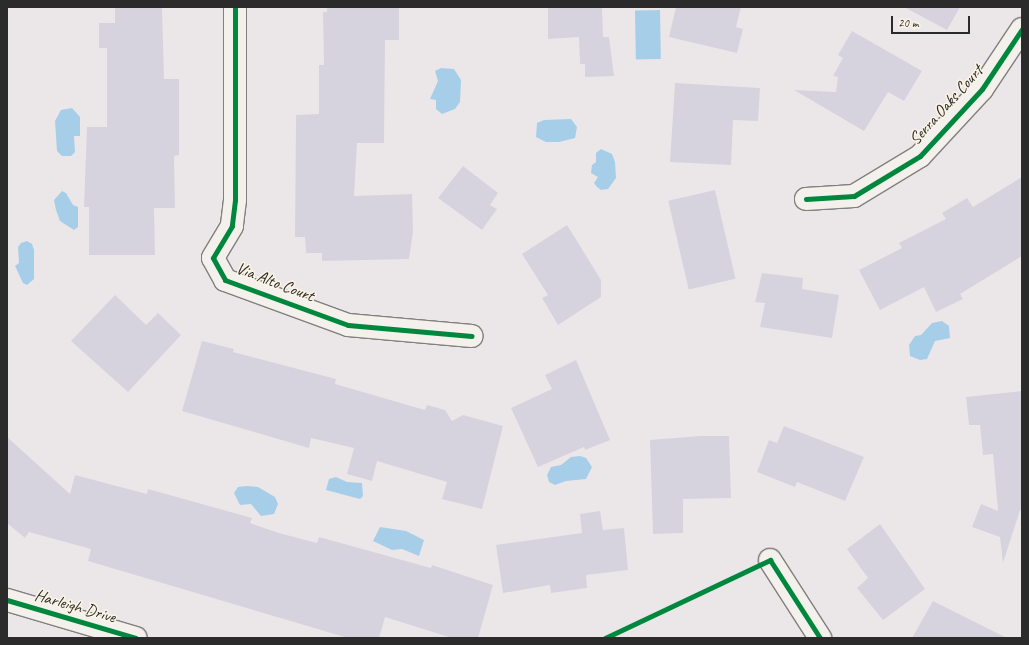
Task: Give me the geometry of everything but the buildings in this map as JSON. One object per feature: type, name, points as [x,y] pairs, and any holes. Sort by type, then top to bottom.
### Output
[{"type":"street","name":"Via Alto Court","points":[[235,7],[235,200],[232,226],[213,258],[226,280],[348,325],[472,336]]},
{"type":"street","name":"Serra Oaks Court","points":[[806,199],[854,196],[920,156],[982,90],[1022,29]]},
{"type":"street","points":[[770,560],[820,638]]},
{"type":"street","name":"Harleigh Drive","points":[[7,600],[136,638]]},
{"type":"water","points":[[635,10],[660,10],[661,59],[636,59]]},
{"type":"water","points":[[441,68],[454,69],[461,80],[460,102],[455,109],[442,114],[436,109],[436,100],[430,99],[438,81],[435,71]]},
{"type":"water","points":[[72,108],[80,117],[80,136],[74,136],[75,152],[71,156],[62,156],[57,151],[55,121],[61,110]]},
{"type":"water","points":[[571,119],[577,127],[575,138],[559,142],[546,142],[536,137],[537,123],[544,120]]},
{"type":"water","points":[[601,149],[612,154],[615,162],[616,178],[608,189],[601,190],[594,183],[598,177],[591,173],[592,165],[596,162],[596,153]]},
{"type":"water","points":[[62,191],[66,193],[73,205],[78,207],[78,227],[74,230],[60,221],[56,210],[54,200]]},
{"type":"water","points":[[27,241],[32,244],[34,250],[34,279],[27,285],[23,283],[15,266],[19,263],[18,247],[21,243]]},
{"type":"water","points":[[942,321],[949,326],[950,338],[935,341],[927,359],[920,360],[910,356],[909,345],[915,336],[921,335],[932,323]]},
{"type":"water","points":[[580,456],[586,458],[592,467],[586,479],[566,481],[555,485],[549,482],[547,475],[551,467],[561,465],[571,457]]},
{"type":"water","points":[[336,477],[347,482],[362,483],[363,496],[360,499],[326,490],[329,479]]},
{"type":"water","points":[[238,487],[258,487],[275,497],[278,504],[274,514],[261,516],[251,504],[240,505],[234,493]]},
{"type":"water","points":[[380,527],[406,531],[424,540],[419,556],[402,549],[392,550],[373,541]]},
{"type":"cycle path","points":[[235,7],[235,200],[232,226],[213,258],[225,280],[348,325],[472,336]]},
{"type":"cycle path","points":[[806,199],[854,196],[920,156],[982,89],[1022,29]]},
{"type":"cycle path","points":[[605,638],[770,560],[820,638]]},
{"type":"cycle path","points":[[7,600],[136,638]]}]
